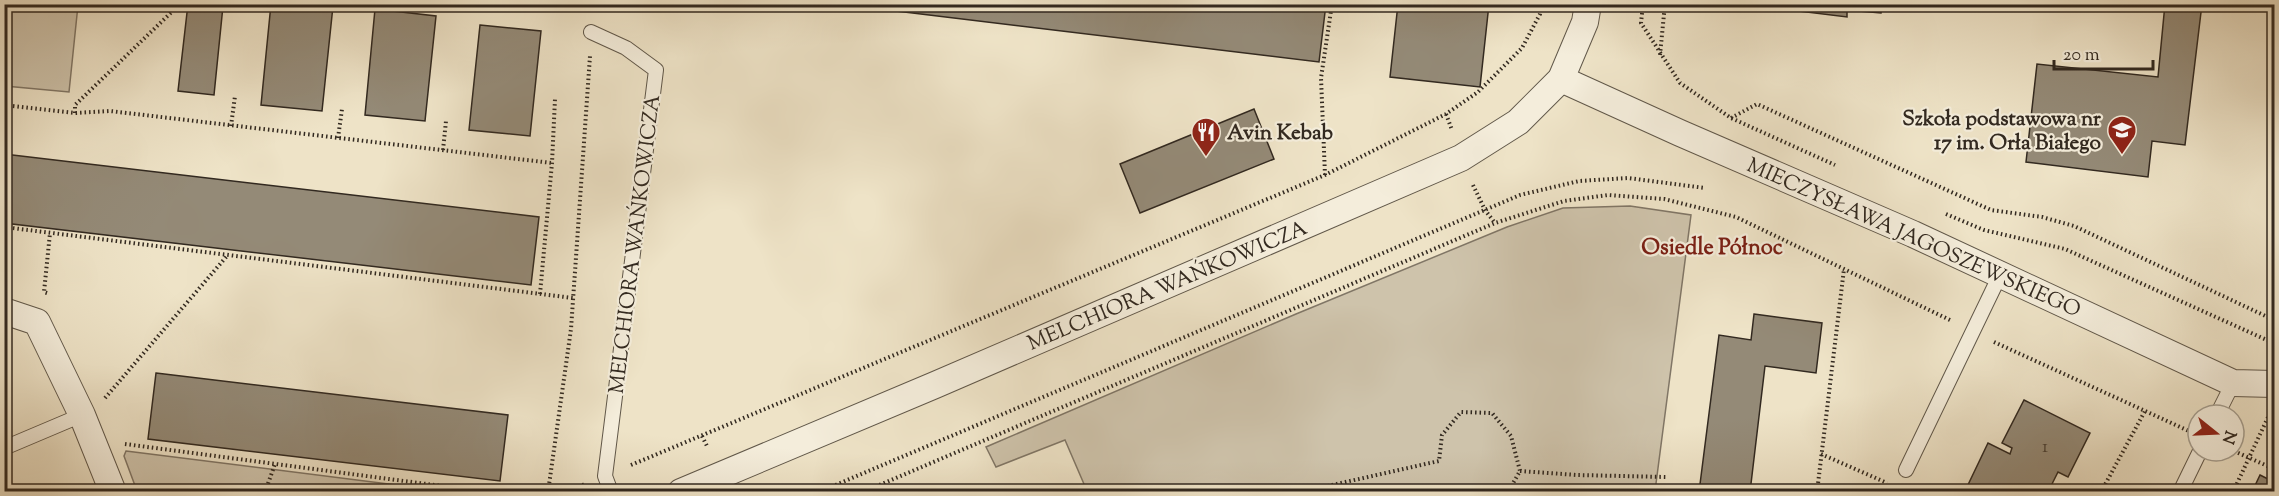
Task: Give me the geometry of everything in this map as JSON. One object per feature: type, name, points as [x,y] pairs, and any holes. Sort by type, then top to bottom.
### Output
[{"type":"street","name":"MELCHIORA WAŃKOWICZA","points":[[681,492],[946,381],[1461,158],[1518,122],[1562,79],[1584,22],[1588,4]]},
{"type":"street","name":"MIECZYSŁAWA JAGOSZEWSKIEGO","points":[[1562,79],[1680,134],[1913,234],[2233,383]]},
{"type":"street","points":[[4,311],[37,322],[82,415],[113,492]]},
{"type":"street","points":[[2233,383],[2274,384]]},
{"type":"lane","name":"MELCHIORA WAŃKOWICZA","points":[[591,32],[626,48],[656,70],[604,476]]},
{"type":"lane","points":[[1906,470],[2000,275]]},
{"type":"lane","points":[[2223,403],[2233,383]]},
{"type":"lane","points":[[4,448],[82,415]]},
{"type":"lane","points":[[2180,492],[2194,463]]},
{"type":"lane","points":[[604,476],[611,492]]},
{"type":"path","points":[[75,113],[75,105],[180,4]]},
{"type":"path","points":[[1324,175],[1321,78],[1332,4]]},
{"type":"path","points":[[566,492],[1324,175],[1446,114],[1478,92],[1522,48],[1540,14],[1542,4]]},
{"type":"path","points":[[1643,4],[1641,23],[1680,83],[1731,118],[1844,169]]},
{"type":"path","points":[[1660,55],[1665,4]]},
{"type":"path","points":[[548,492],[571,329],[591,32]]},
{"type":"path","points":[[231,126],[235,96]]},
{"type":"path","points":[[540,294],[552,163],[555,99]]},
{"type":"path","points":[[1731,118],[1757,104],[1991,210],[2074,226],[2274,320]]},
{"type":"path","points":[[4,105],[75,113],[110,111],[552,163]]},
{"type":"path","points":[[338,138],[342,109]]},
{"type":"path","points":[[443,150],[446,121]]},
{"type":"path","points":[[819,492],[1520,195],[1579,181],[1628,178],[1705,188]]},
{"type":"path","points":[[863,492],[1495,224],[1564,201],[1608,195],[1664,199],[1704,208]]},
{"type":"path","points":[[1941,211],[1984,230],[2065,249],[2269,341],[2274,340]]},
{"type":"path","points":[[4,227],[573,298]]},
{"type":"path","points":[[82,415],[99,406],[228,255]]},
{"type":"path","points":[[1816,492],[1845,270]]},
{"type":"path","points":[[2233,492],[2274,404]]},
{"type":"path","points":[[2101,492],[2145,411]]},
{"type":"path","points":[[1301,492],[1439,461],[1442,435],[1461,412],[1492,413],[1511,436],[1520,471],[1508,492]]},
{"type":"path","points":[[124,444],[487,492]]},
{"type":"path","points":[[1821,454],[1893,486]]},
{"type":"path","points":[[2246,457],[2274,469]]},
{"type":"path","points":[[265,492],[275,464]]},
{"type":"path","points":[[1520,471],[1666,477]]},
{"type":"shaded area","points":[[4,5],[78,5],[69,92],[5,86]]},
{"type":"shaded area","points":[[1630,206],[1691,215],[1655,491],[1087,491],[1065,440],[996,467],[986,447],[1296,314],[1507,227],[1563,208]]},
{"type":"shaded area","points":[[126,451],[444,491],[137,491],[124,456]]},
{"type":"building","points":[[188,4],[223,6],[214,95],[178,91]]},
{"type":"building","points":[[271,4],[333,6],[322,111],[261,105]]},
{"type":"building","points":[[838,4],[1326,4],[1319,62]]},
{"type":"building","points":[[1398,4],[1489,4],[1480,87],[1390,77]]},
{"type":"building","points":[[1740,4],[1882,4],[1881,13],[1847,10],[1847,17]]},
{"type":"building","name":"Szkoła podstawowa nr 17 im. Orła Białego","points":[[2165,4],[2202,4],[2185,145],[2152,141],[2148,177],[2026,162],[2037,64],[2158,77]]},
{"type":"building","points":[[375,9],[436,16],[425,121],[365,115]]},
{"type":"building","points":[[480,25],[541,31],[530,136],[469,130]]},
{"type":"building","points":[[1254,109],[1274,159],[1140,213],[1120,164]]},
{"type":"building","points":[[4,154],[539,217],[531,285],[4,223]]},
{"type":"building","points":[[1754,314],[1822,323],[1816,373],[1765,366],[1750,492],[1699,492],[1719,335],[1751,340]]},
{"type":"building","points":[[156,373],[508,415],[500,481],[148,439]]},
{"type":"building","points":[[2024,400],[2090,433],[2068,477],[2058,472],[2048,492],[1970,492],[1966,489],[1988,443],[2010,454],[2012,448],[2002,443]]},
{"type":"building","points":[[2260,475],[2274,482],[2274,492],[2252,492]]},
{"type":"place","name":"Szkoła podstawowa nr 17 im. Orła Białego","points":[[2122,156]]},
{"type":"place","name":"Avin Kebab","points":[[1206,158]]},
{"type":"district","name":"Osiedle Północ","points":[[1712,246]]}]
